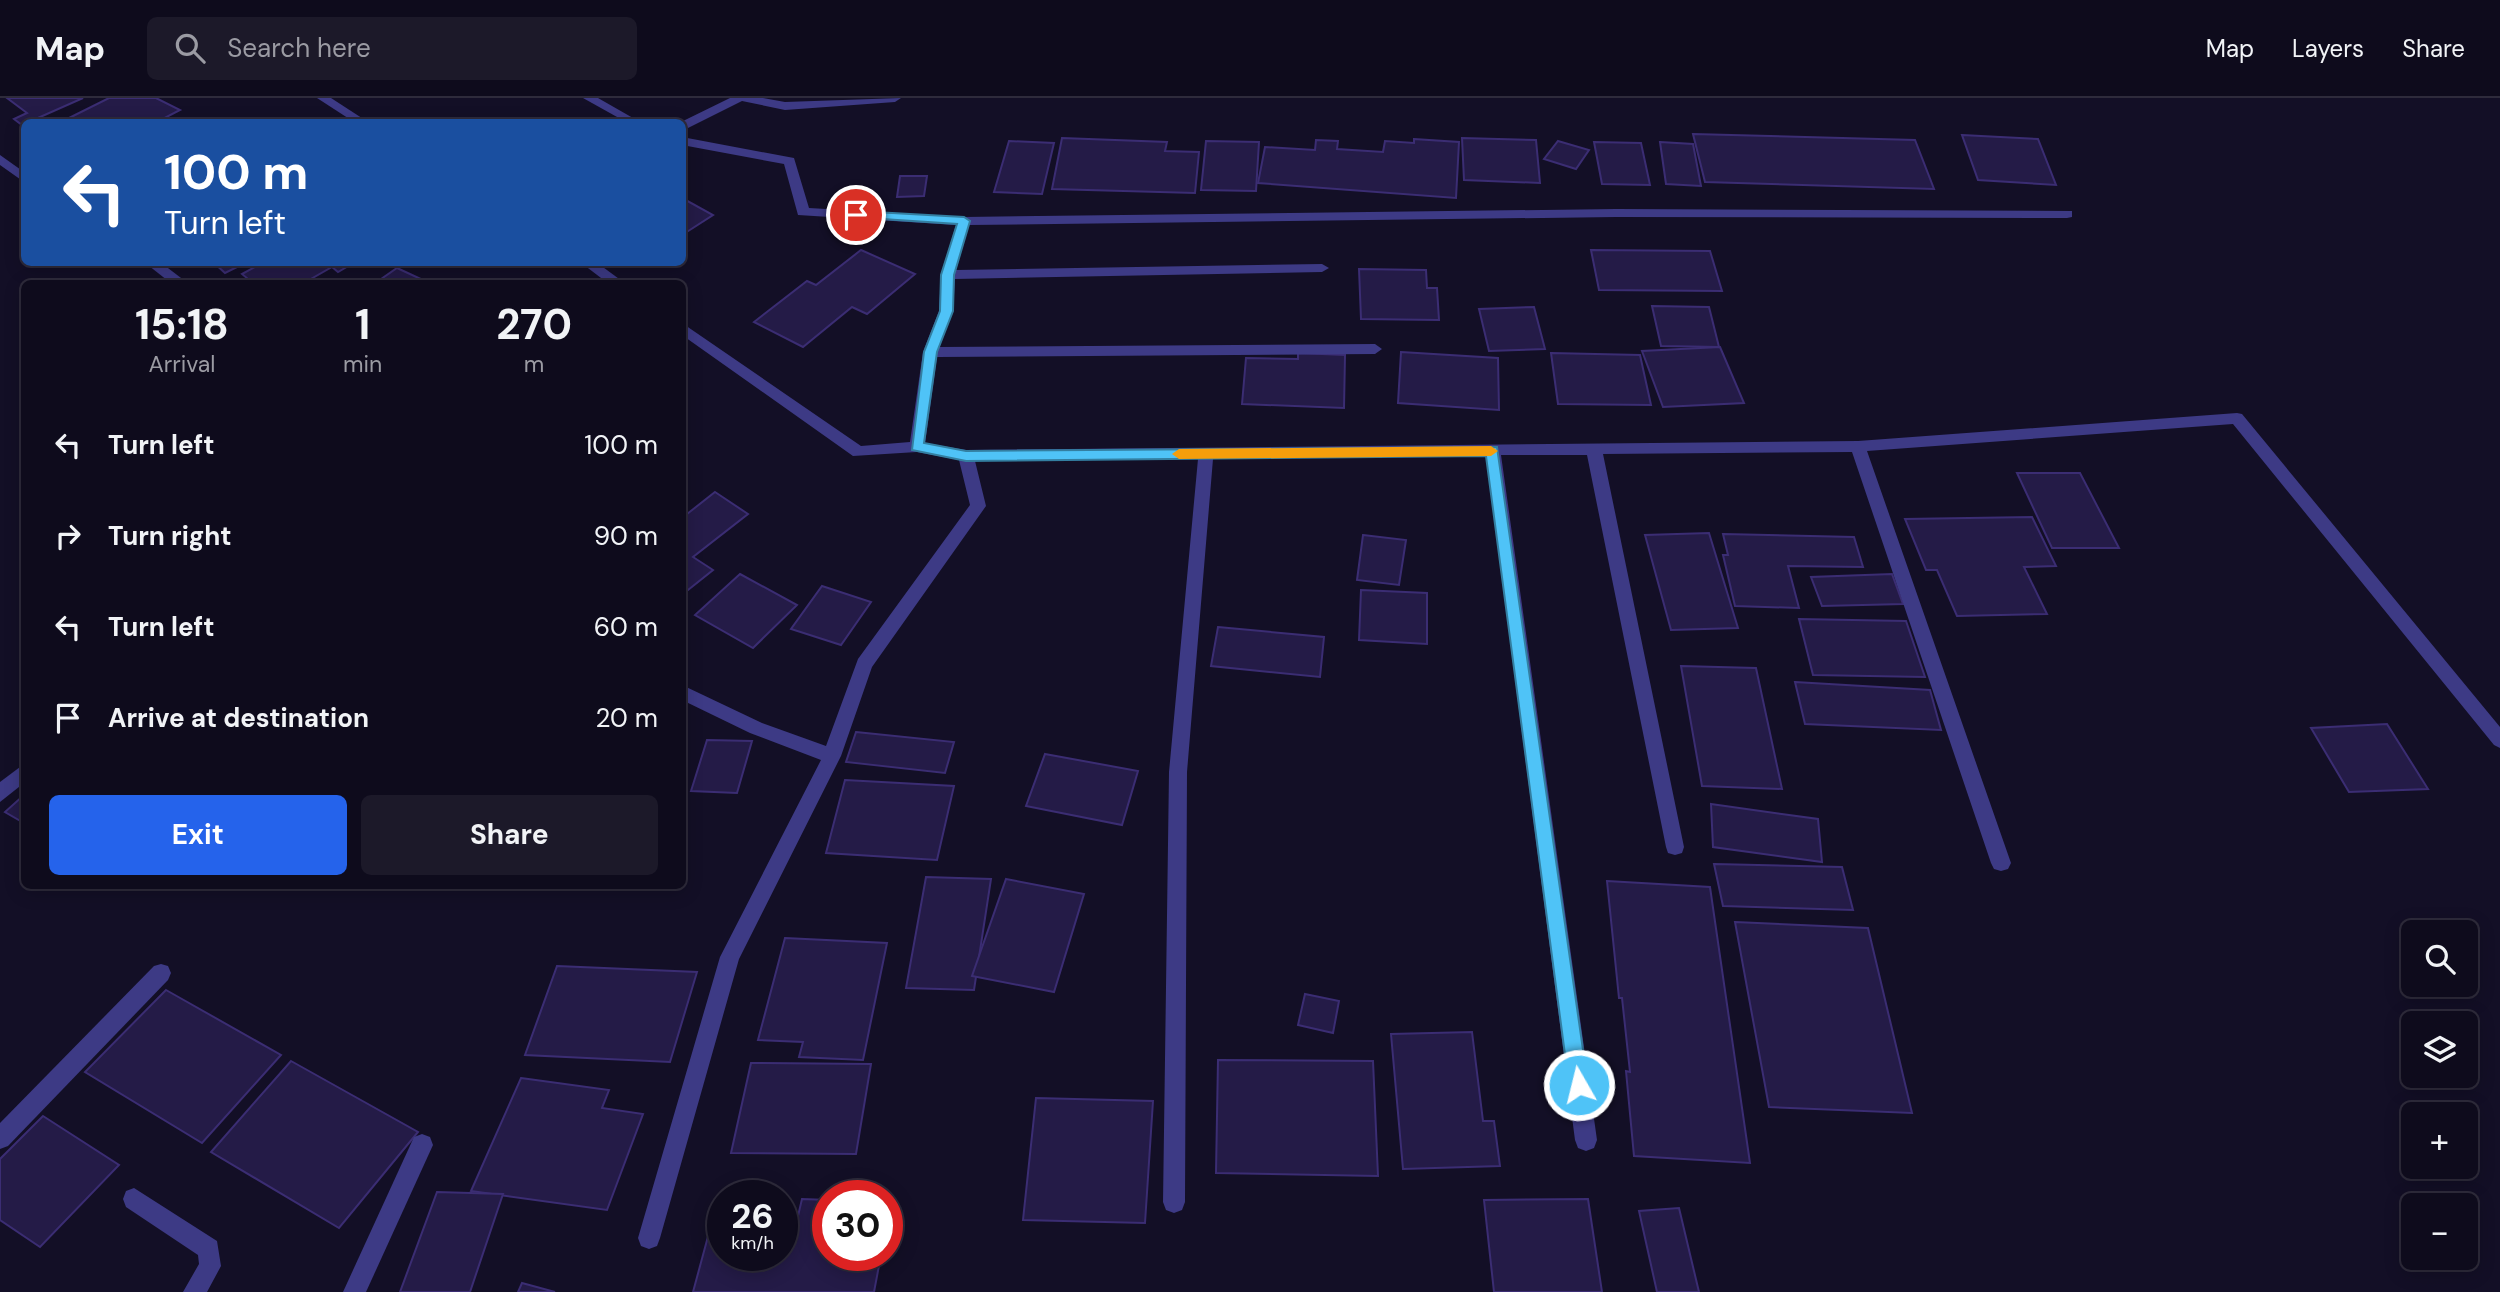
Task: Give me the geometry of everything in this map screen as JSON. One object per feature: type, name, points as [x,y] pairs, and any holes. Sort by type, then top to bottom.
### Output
[{"type":"street","points":[[323,98],[357,119]]},
{"type":"street","points":[[589,98],[628,119]]},
{"type":"street","points":[[686,125],[742,98],[785,106],[895,98]]},
{"type":"street","points":[[686,142],[790,161],[803,212],[964,221],[1616,213],[2067,215]]},
{"type":"street","points":[[2,164],[21,176]]},
{"type":"street","points":[[917,447],[930,352],[946,311],[948,275],[964,221]]},
{"type":"street","points":[[156,266],[176,280]]},
{"type":"street","points":[[592,266],[613,280]]},
{"type":"street","points":[[948,275],[1322,268]]},
{"type":"street","points":[[686,331],[858,452],[917,447],[966,456],[1858,446],[2237,418],[2500,740]]},
{"type":"street","points":[[930,352],[1376,349]]},
{"type":"street","points":[[1858,446],[2001,863]]},
{"type":"street","points":[[1594,450],[1675,847]]},
{"type":"street","points":[[1493,451],[1586,1140]]},
{"type":"street","points":[[1174,1202],[1178,772],[1206,454]]},
{"type":"street","points":[[649,1238],[730,957],[832,756],[864,664],[978,506],[966,456]]},
{"type":"street","points":[[686,694],[756,728],[832,756]]},
{"type":"street","points":[[0,793],[21,775]]},
{"type":"street","points":[[0,1138],[161,973]]},
{"type":"street","points":[[354,1292],[422,1144]]},
{"type":"street","points":[[134,1199],[209,1249],[210,1266],[194,1292]]},
{"type":"building","points":[[7,98],[83,98],[36,119],[21,119],[21,124],[14,119],[27,113]]},
{"type":"building","points":[[109,98],[156,98],[180,110],[163,119],[67,119]]},
{"type":"building","points":[[1693,134],[1915,140],[1934,189],[1705,182]]},
{"type":"building","points":[[1962,135],[2038,139],[2056,185],[1978,180]]},
{"type":"building","points":[[1062,138],[1167,142],[1165,151],[1199,152],[1195,193],[1052,189]]},
{"type":"building","points":[[1462,138],[1536,140],[1540,183],[1464,180]]},
{"type":"building","points":[[1414,139],[1459,142],[1456,198],[1258,183],[1265,147],[1315,150],[1316,140],[1338,141],[1337,149],[1383,152],[1385,141],[1414,143]]},
{"type":"building","points":[[1009,141],[1054,143],[1042,194],[994,192]]},
{"type":"building","points":[[1206,141],[1259,142],[1256,191],[1201,190]]},
{"type":"building","points":[[1558,141],[1589,150],[1576,169],[1544,159]]},
{"type":"building","points":[[1594,142],[1641,143],[1650,185],[1602,184]]},
{"type":"building","points":[[1660,142],[1693,144],[1701,186],[1666,184]]},
{"type":"building","points":[[900,176],[927,176],[924,196],[897,197]]},
{"type":"building","points":[[686,200],[713,215],[686,232]]},
{"type":"building","points":[[861,250],[915,274],[867,314],[852,307],[803,347],[754,322],[807,281],[816,285]]},
{"type":"building","points":[[1591,250],[1710,251],[1722,291],[1599,290]]},
{"type":"building","points":[[217,266],[239,266],[225,273]]},
{"type":"building","points":[[257,266],[348,266],[338,272],[332,267],[309,280],[249,280],[242,274]]},
{"type":"building","points":[[397,268],[423,280],[380,280]]},
{"type":"building","points":[[1359,269],[1426,270],[1427,288],[1437,288],[1439,320],[1361,319]]},
{"type":"building","points":[[1652,306],[1709,307],[1719,347],[1661,346]]},
{"type":"building","points":[[1534,307],[1545,349],[1489,351],[1479,309]]},
{"type":"building","points":[[1720,347],[1744,403],[1663,407],[1642,351]]},
{"type":"building","points":[[1401,352],[1498,358],[1499,410],[1398,403]]},
{"type":"building","points":[[1298,353],[1345,355],[1344,408],[1242,404],[1246,358],[1298,359]]},
{"type":"building","points":[[1551,353],[1640,355],[1651,405],[1558,404]]},
{"type":"building","points":[[2017,473],[2080,473],[2119,548],[2052,548]]},
{"type":"building","points":[[715,492],[748,514],[693,557],[713,570],[686,592],[686,515]]},
{"type":"building","points":[[2032,517],[2056,566],[2024,567],[2047,614],[1957,616],[1937,570],[1926,570],[1905,519]]},
{"type":"building","points":[[1709,533],[1738,628],[1671,630],[1645,535]]},
{"type":"building","points":[[1723,534],[1854,537],[1863,567],[1788,566],[1799,608],[1735,606],[1723,555],[1728,555]]},
{"type":"building","points":[[1363,535],[1406,540],[1399,585],[1357,580]]},
{"type":"building","points":[[740,574],[797,605],[753,648],[695,615]]},
{"type":"building","points":[[1892,574],[1903,604],[1822,606],[1811,577]]},
{"type":"building","points":[[822,586],[871,602],[841,645],[791,629]]},
{"type":"building","points":[[1361,590],[1427,593],[1427,644],[1359,640]]},
{"type":"building","points":[[1799,619],[1906,621],[1925,677],[1813,675]]},
{"type":"building","points":[[1218,627],[1324,637],[1320,677],[1211,666]]},
{"type":"building","points":[[1681,666],[1756,668],[1782,789],[1702,786]]},
{"type":"building","points":[[1795,682],[1930,690],[1941,730],[1805,724]]},
{"type":"building","points":[[2387,724],[2428,789],[2349,792],[2311,728]]},
{"type":"building","points":[[856,732],[954,742],[945,773],[846,762]]},
{"type":"building","points":[[707,740],[752,741],[737,793],[691,791]]},
{"type":"building","points":[[1045,754],[1138,771],[1122,825],[1026,806]]},
{"type":"building","points":[[845,780],[954,786],[937,860],[826,853]]},
{"type":"building","points":[[21,798],[21,821],[5,812]]},
{"type":"building","points":[[1711,804],[1818,819],[1822,862],[1713,847]]},
{"type":"building","points":[[1714,864],[1842,867],[1853,910],[1723,906]]},
{"type":"building","points":[[926,877],[991,879],[974,990],[906,988]]},
{"type":"building","points":[[1006,879],[1084,894],[1054,992],[972,976]]},
{"type":"building","points":[[1607,881],[1710,887],[1750,1163],[1634,1156],[1626,1071],[1630,1072]]},
{"type":"building","points":[[1735,922],[1868,928],[1912,1113],[1769,1107]]},
{"type":"building","points":[[785,938],[887,943],[863,1060],[799,1057],[803,1042],[758,1040]]},
{"type":"building","points":[[557,966],[697,972],[670,1062],[525,1055]]},
{"type":"building","points":[[166,990],[281,1055],[202,1143],[85,1072]]},
{"type":"building","points":[[1305,994],[1339,1001],[1333,1033],[1298,1025]]},
{"type":"building","points":[[1472,1032],[1483,1121],[1494,1121],[1500,1166],[1403,1169],[1391,1034]]},
{"type":"building","points":[[1218,1060],[1373,1061],[1378,1176],[1216,1173]]},
{"type":"building","points":[[291,1061],[418,1132],[339,1228],[211,1152]]},
{"type":"building","points":[[751,1063],[871,1064],[856,1154],[731,1153]]},
{"type":"building","points":[[521,1078],[609,1090],[602,1108],[643,1114],[607,1210],[471,1191]]},
{"type":"building","points":[[1036,1098],[1153,1101],[1145,1223],[1023,1220]]},
{"type":"building","points":[[43,1116],[119,1165],[40,1247],[0,1220],[0,1159]]},
{"type":"building","points":[[437,1192],[503,1194],[470,1292],[400,1292]]},
{"type":"building","points":[[802,1199],[812,1199],[812,1271],[878,1271],[874,1292],[693,1292],[707,1240],[707,1271],[798,1271],[798,1216]]},
{"type":"building","points":[[1588,1199],[1602,1292],[1494,1292],[1484,1200]]},
{"type":"building","points":[[1679,1208],[1699,1292],[1657,1292],[1639,1211]]},
{"type":"building","points":[[522,1283],[555,1292],[518,1292]]},
{"type":"slow traffic","points":[[1179,454],[1491,451]]},
{"type":"route","points":[[856,215],[964,221],[948,275],[946,311],[930,352],[917,447],[966,456],[1493,451],[1579,1085]]}]
